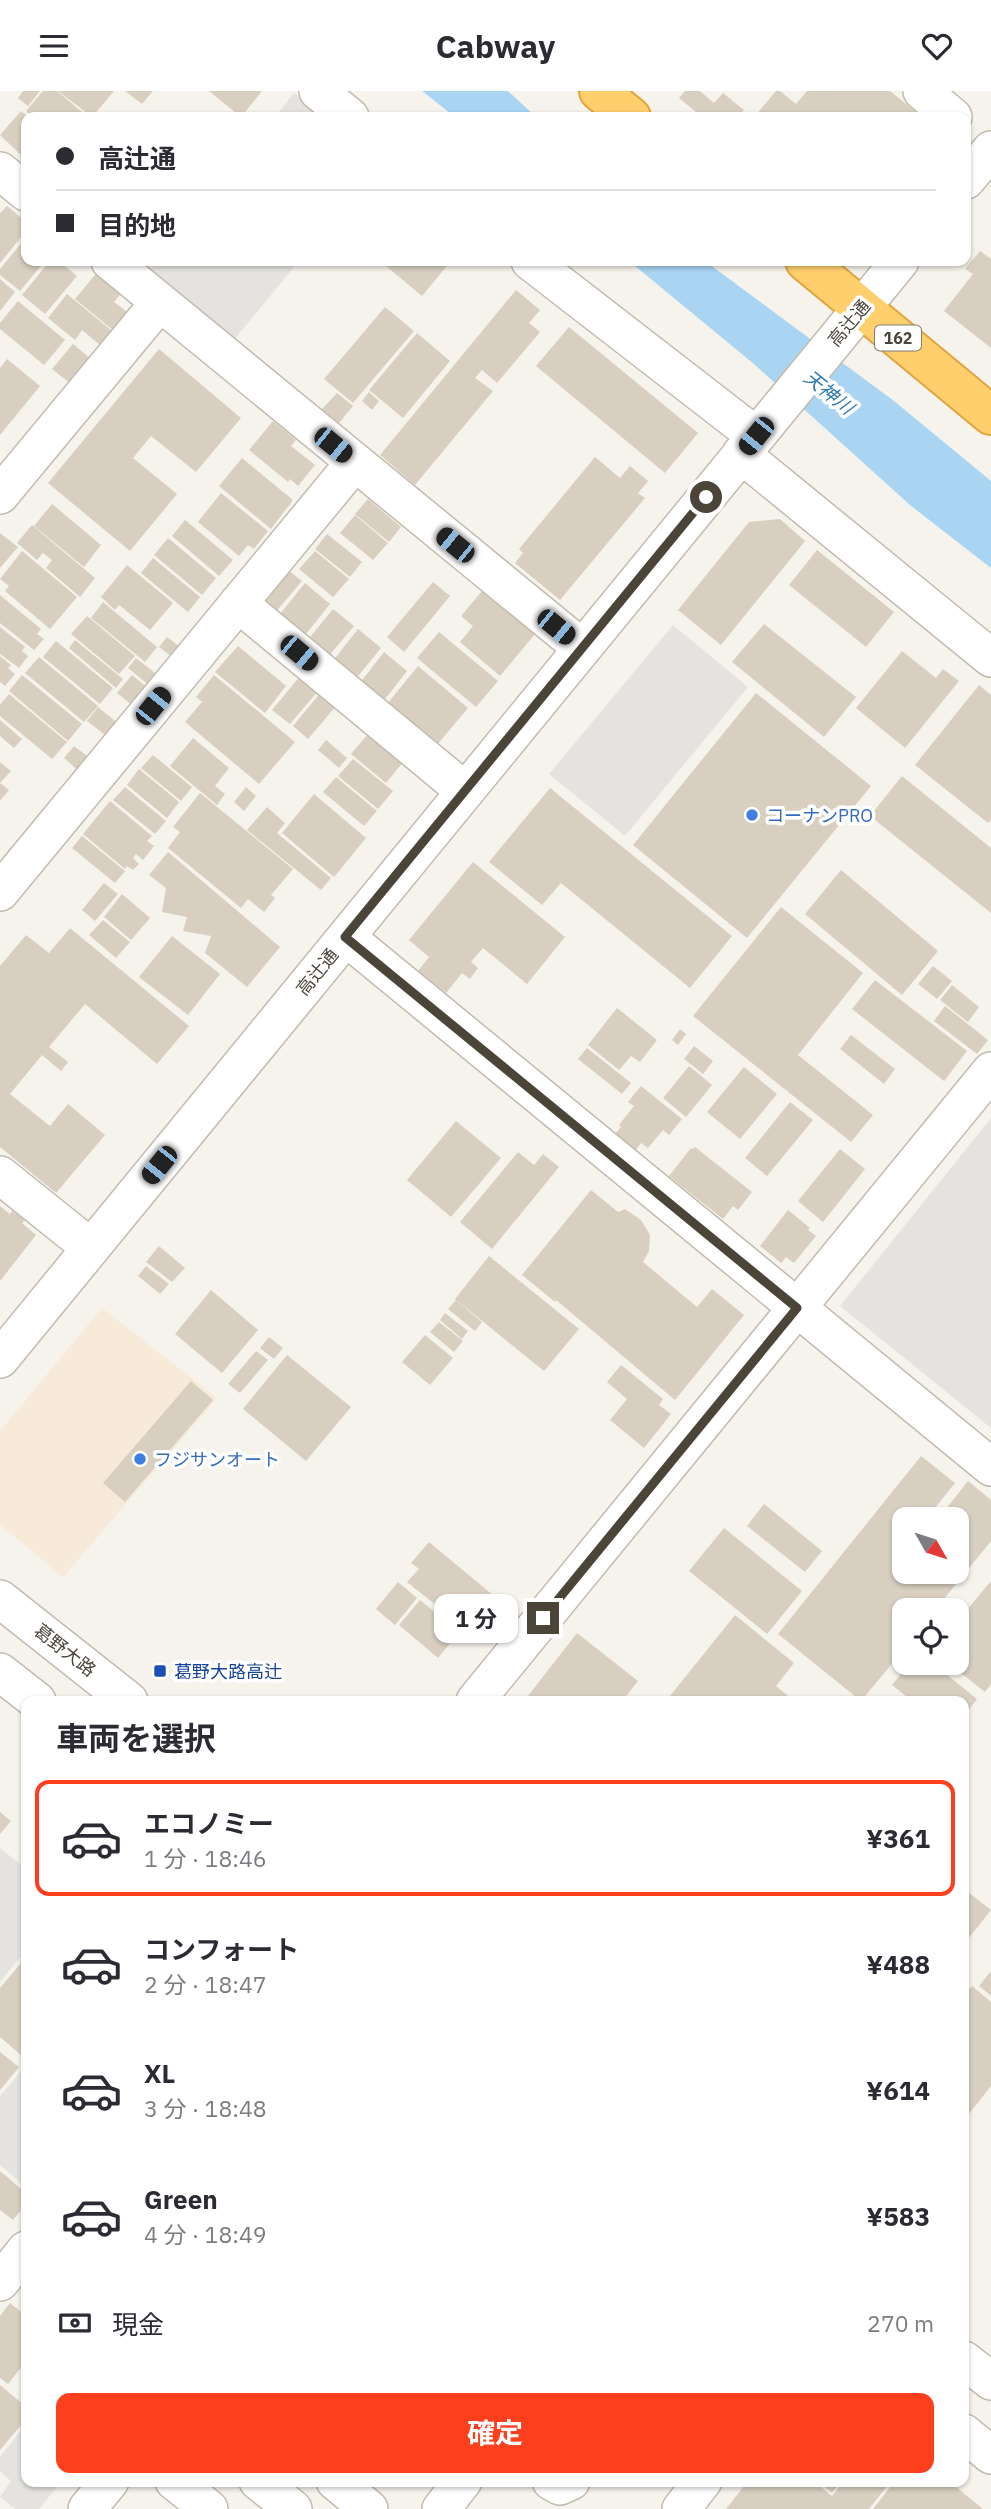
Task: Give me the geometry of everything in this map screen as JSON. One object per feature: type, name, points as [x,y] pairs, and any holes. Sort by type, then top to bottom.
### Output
[{"type":"highway","points":[[599,91],[625,112]]},
{"type":"highway","name":"162","points":[[811,266],[991,415]]},
{"type":"street","points":[[318,91],[344,112]]},
{"type":"street","points":[[922,91],[947,112]]},
{"type":"street","points":[[971,132],[991,149],[971,174]]},
{"type":"street","points":[[0,171],[21,188]]},
{"type":"street","points":[[116,266],[582,649]]},
{"type":"street","points":[[537,266],[758,433],[991,658]]},
{"type":"street","name":"高辻通","points":[[0,1359],[896,266]]},
{"type":"street","points":[[0,495],[160,302]]},
{"type":"street","points":[[0,892],[355,462]]},
{"type":"street","points":[[238,603],[465,791]]},
{"type":"street","points":[[345,937],[991,1467]]},
{"type":"street","points":[[479,1696],[991,1071]]},
{"type":"street","points":[[0,1175],[91,1248]]},
{"type":"street","name":"葛野大路","points":[[0,1599],[123,1696]]},
{"type":"street","points":[[0,1672],[31,1696]]},
{"type":"street","points":[[0,2282],[21,2256]]},
{"type":"street","points":[[969,2364],[991,2381]]},
{"type":"street","points":[[969,2437],[991,2455]]},
{"type":"street","points":[[182,2487],[209,2509]]},
{"type":"street","points":[[223,2509],[241,2487]]},
{"type":"street","points":[[266,2487],[293,2509]]},
{"type":"street","points":[[342,2487],[369,2509]]},
{"type":"street","points":[[681,2509],[698,2487]]},
{"type":"shaded area","points":[[294,93],[318,112],[279,112]]},
{"type":"shaded area","points":[[153,266],[295,266],[234,340],[149,271]]},
{"type":"shaded area","points":[[673,625],[748,687],[625,836],[549,774]]},
{"type":"shaded area","points":[[991,1118],[991,1428],[840,1306]]},
{"type":"shaded area","points":[[102,1308],[217,1398],[63,1577],[0,1524],[0,1431]]},
{"type":"shaded area","points":[[0,1848],[21,1865],[21,1956],[0,1982]]},
{"type":"shaded area","points":[[21,2071],[21,2183],[0,2165],[0,2096]]},
{"type":"shaded area","points":[[21,2430],[21,2487],[57,2487],[39,2509],[15,2509],[0,2497],[11,2481],[0,2471],[0,2457]]},
{"type":"water","points":[[422,91],[508,91],[531,112],[449,112]]},
{"type":"water","name":"天神川","points":[[635,266],[712,266],[894,401],[991,481],[991,568],[910,505],[754,364]]},
{"type":"building","points":[[23,91],[40,91],[28,106],[18,98]]},
{"type":"building","points":[[43,91],[57,91],[82,112],[27,112]]},
{"type":"building","points":[[58,91],[114,91],[96,112],[85,112]]},
{"type":"building","points":[[125,91],[153,91],[142,104]]},
{"type":"building","points":[[209,91],[262,91],[245,112],[235,112]]},
{"type":"building","points":[[685,91],[700,91],[714,103],[723,93],[744,110],[696,112],[679,98]]},
{"type":"building","points":[[776,91],[780,91],[796,104],[807,91],[890,91],[916,112],[758,112]]},
{"type":"building","points":[[21,111],[22,112],[21,155],[0,135]]},
{"type":"building","points":[[7,206],[21,218],[21,237],[0,263],[0,213]]},
{"type":"building","points":[[21,243],[21,266],[41,266],[20,291],[0,275],[0,269]]},
{"type":"building","points":[[980,251],[991,259],[991,348],[944,311],[973,274],[965,269],[971,266],[971,262]]},
{"type":"building","points":[[46,266],[65,266],[77,276],[45,314],[22,295]]},
{"type":"building","points":[[386,266],[447,266],[422,296]]},
{"type":"building","points":[[99,270],[123,291],[114,302],[130,314],[114,331],[75,299]]},
{"type":"building","points":[[0,279],[15,292],[0,311]]},
{"type":"building","points":[[516,290],[540,310],[529,323],[540,332],[497,383],[482,370],[475,378],[493,391],[415,485],[380,455]]},
{"type":"building","points":[[67,294],[112,331],[100,345],[82,330],[75,340],[48,318]]},
{"type":"building","points":[[18,301],[65,340],[44,365],[0,329],[0,323]]},
{"type":"building","points":[[385,307],[414,331],[353,403],[324,379]]},
{"type":"building","points":[[569,327],[698,433],[665,473],[536,366]]},
{"type":"building","points":[[417,333],[450,361],[403,418],[369,390]]},
{"type":"building","points":[[73,344],[91,359],[71,384],[52,369]]},
{"type":"building","points":[[159,349],[241,418],[196,472],[151,436],[133,458],[177,494],[130,551],[48,483]]},
{"type":"building","points":[[7,359],[40,386],[0,435],[0,368]]},
{"type":"building","points":[[369,392],[379,401],[372,410],[362,401]]},
{"type":"building","points":[[337,393],[353,406],[339,423],[322,409]]},
{"type":"building","points":[[273,421],[296,440],[291,446],[315,465],[298,486],[290,479],[288,482],[249,450]]},
{"type":"building","points":[[595,457],[620,478],[630,466],[648,481],[638,493],[645,498],[560,600],[515,563],[523,553],[519,549]]},
{"type":"building","points":[[242,458],[293,500],[271,529],[219,486]]},
{"type":"building","points":[[221,493],[268,531],[254,549],[248,545],[239,556],[198,522]]},
{"type":"building","points":[[368,499],[401,527],[389,542],[355,514]]},
{"type":"building","points":[[52,504],[101,545],[84,567],[34,526]]},
{"type":"building","points":[[355,515],[388,543],[373,560],[340,533]]},
{"type":"building","points":[[780,519],[805,541],[721,645],[678,610],[749,522]]},
{"type":"building","points":[[185,520],[233,560],[219,576],[172,536]]},
{"type":"building","points":[[32,525],[95,578],[80,597],[46,568],[52,560],[43,553],[37,560],[17,543]]},
{"type":"building","points":[[0,533],[18,547],[0,568]]},
{"type":"building","points":[[327,534],[362,562],[350,577],[315,549]]},
{"type":"building","points":[[168,538],[216,578],[202,595],[154,555]]},
{"type":"building","points":[[817,550],[894,612],[866,647],[789,585]]},
{"type":"building","points":[[22,551],[77,597],[50,629],[5,591],[9,586],[0,579]]},
{"type":"building","points":[[315,551],[349,579],[333,597],[299,569]]},
{"type":"building","points":[[153,558],[200,597],[188,612],[141,573]]},
{"type":"building","points":[[280,564],[302,581],[269,620],[247,602]]},
{"type":"building","points":[[127,565],[173,603],[150,630],[119,605],[115,610],[101,597]]},
{"type":"building","points":[[433,582],[450,596],[404,652],[387,637]]},
{"type":"building","points":[[305,583],[330,604],[298,644],[272,624]]},
{"type":"building","points":[[482,591],[535,634],[500,676],[460,642],[473,626],[461,616]]},
{"type":"building","points":[[0,595],[41,629],[37,634],[44,639],[34,650],[0,623]]},
{"type":"building","points":[[103,602],[157,647],[145,662],[91,618]]},
{"type":"building","points":[[333,609],[354,626],[322,664],[302,647]]},
{"type":"building","points":[[87,616],[135,656],[119,674],[71,634]]},
{"type":"building","points":[[764,624],[856,697],[824,737],[732,662]]},
{"type":"building","points":[[0,627],[25,647],[22,651],[28,656],[19,668],[0,654]]},
{"type":"building","points":[[358,629],[381,648],[350,686],[328,667]]},
{"type":"building","points":[[439,632],[498,681],[476,707],[417,658]]},
{"type":"building","points":[[167,637],[183,649],[175,659],[159,647]]},
{"type":"building","points":[[75,640],[123,679],[116,688],[69,648]]},
{"type":"building","points":[[56,641],[113,688],[100,704],[43,657]]},
{"type":"building","points":[[238,646],[286,686],[265,713],[215,672]]},
{"type":"building","points":[[902,651],[936,678],[943,669],[959,681],[905,748],[856,708]]},
{"type":"building","points":[[384,652],[407,671],[379,707],[356,688]]},
{"type":"building","points":[[0,656],[11,665],[8,668],[15,674],[5,686],[0,682]]},
{"type":"building","points":[[39,657],[98,706],[84,722],[25,673]]},
{"type":"building","points":[[136,658],[160,677],[151,687],[128,668]]},
{"type":"building","points":[[418,666],[468,708],[437,745],[387,704]]},
{"type":"building","points":[[22,675],[82,724],[68,741],[9,691]]},
{"type":"building","points":[[132,675],[149,689],[134,707],[117,693]]},
{"type":"building","points":[[214,675],[295,742],[259,784],[185,722],[202,702],[196,697]]},
{"type":"building","points":[[301,675],[319,690],[290,724],[272,710]]},
{"type":"building","points":[[979,685],[991,695],[991,819],[988,823],[915,765]]},
{"type":"building","points":[[321,692],[337,705],[308,739],[293,726]]},
{"type":"building","name":"コーナンPRO","points":[[756,693],[871,786],[747,938],[633,845]]},
{"type":"building","points":[[9,694],[67,742],[52,759],[0,716],[0,705]]},
{"type":"building","points":[[98,707],[120,725],[109,738],[87,721]]},
{"type":"building","points":[[0,720],[22,739],[14,748],[0,736]]},
{"type":"building","points":[[373,728],[408,756],[386,783],[351,754]]},
{"type":"building","points":[[193,738],[229,768],[215,786],[225,794],[217,805],[170,766]]},
{"type":"building","points":[[326,740],[347,758],[339,768],[318,750]]},
{"type":"building","points":[[74,746],[91,759],[80,772],[64,758]]},
{"type":"building","points":[[153,755],[192,787],[181,801],[141,768]]},
{"type":"building","points":[[353,759],[393,791],[378,809],[338,776]]},
{"type":"building","points":[[0,762],[11,771],[0,783]]},
{"type":"building","points":[[139,769],[179,802],[167,818],[127,785]]},
{"type":"building","points":[[902,776],[991,848],[991,913],[870,816]]},
{"type":"building","points":[[336,777],[377,811],[364,826],[323,792]]},
{"type":"building","points":[[0,783],[9,790],[0,801]]},
{"type":"building","points":[[125,787],[166,821],[155,834],[113,800]]},
{"type":"building","points":[[246,787],[256,796],[244,811],[234,802]]},
{"type":"building","points":[[550,788],[732,936],[690,988],[561,883],[542,905],[489,862]]},
{"type":"building","points":[[200,793],[293,869],[271,895],[275,898],[264,912],[248,899],[241,908],[168,848],[180,832],[173,827]]},
{"type":"building","points":[[314,794],[366,838],[334,877],[282,833]]},
{"type":"building","points":[[110,801],[152,836],[147,841],[154,846],[143,860],[136,854],[133,858],[139,864],[133,870],[127,866],[125,869],[83,834]]},
{"type":"building","points":[[267,807],[285,823],[277,833],[331,878],[321,890],[247,830]]},
{"type":"building","points":[[82,836],[125,871],[115,883],[72,848]]},
{"type":"building","points":[[168,852],[280,947],[247,987],[205,953],[211,936],[183,931],[187,917],[162,912],[166,888],[149,875]]},
{"type":"building","points":[[473,862],[565,937],[527,984],[483,948],[471,962],[478,968],[470,979],[462,973],[446,993],[418,971],[429,957],[409,940]]},
{"type":"building","points":[[841,870],[938,951],[902,995],[805,914]]},
{"type":"building","points":[[104,883],[118,894],[95,921],[82,910]]},
{"type":"building","points":[[122,894],[150,918],[131,940],[104,917]]},
{"type":"building","points":[[781,907],[863,973],[798,1055],[873,1115],[851,1142],[693,1016]]},
{"type":"building","points":[[103,920],[130,942],[116,958],[89,935]]},
{"type":"building","points":[[70,928],[189,1026],[157,1064],[85,1004],[49,1047],[68,1062],[61,1071],[42,1055],[10,1094],[50,1126],[68,1104],[105,1135],[56,1193],[0,1147],[0,966],[26,935],[49,953]]},
{"type":"building","points":[[172,936],[220,974],[188,1015],[139,977]]},
{"type":"building","points":[[933,966],[952,981],[937,999],[918,984]]},
{"type":"building","points":[[875,980],[967,1051],[944,1081],[852,1009]]},
{"type":"building","points":[[952,985],[979,1007],[968,1022],[940,1000]]},
{"type":"building","points":[[945,1006],[988,1040],[977,1054],[934,1021]]},
{"type":"building","points":[[617,1008],[657,1040],[640,1062],[631,1056],[619,1070],[588,1045]]},
{"type":"building","points":[[680,1029],[686,1034],[678,1045],[672,1040]]},
{"type":"building","points":[[851,1035],[895,1069],[884,1084],[840,1049]]},
{"type":"building","points":[[694,1046],[713,1061],[703,1074],[684,1059]]},
{"type":"building","points":[[587,1048],[631,1083],[622,1094],[578,1059]]},
{"type":"building","points":[[689,1066],[712,1085],[686,1117],[663,1098]]},
{"type":"building","points":[[744,1067],[777,1094],[740,1139],[707,1112]]},
{"type":"building","points":[[641,1086],[682,1119],[669,1135],[663,1130],[648,1148],[641,1143],[636,1150],[615,1134],[634,1106],[628,1102]]},
{"type":"building","points":[[790,1102],[813,1120],[767,1176],[745,1158]]},
{"type":"building","points":[[456,1121],[501,1158],[451,1217],[407,1180]]},
{"type":"building","points":[[695,1147],[752,1192],[738,1210],[733,1206],[723,1219],[669,1176],[691,1148]]},
{"type":"building","points":[[840,1149],[865,1169],[823,1222],[798,1201]]},
{"type":"building","points":[[518,1152],[534,1165],[543,1154],[559,1167],[492,1249],[460,1222]]},
{"type":"building","points":[[591,1190],[618,1212],[625,1209],[641,1220],[650,1235],[649,1251],[643,1262],[697,1307],[712,1289],[744,1315],[675,1400],[556,1300],[555,1302],[522,1275]]},
{"type":"building","points":[[0,1206],[25,1220],[22,1223],[36,1235],[0,1281]]},
{"type":"building","points":[[788,1210],[816,1236],[794,1263],[786,1257],[781,1263],[760,1246]]},
{"type":"building","points":[[159,1246],[185,1268],[172,1282],[146,1262]]},
{"type":"building","points":[[489,1256],[579,1329],[544,1371],[455,1299]]},
{"type":"building","points":[[146,1266],[169,1284],[160,1294],[138,1276]]},
{"type":"building","points":[[211,1290],[258,1330],[222,1373],[175,1334]]},
{"type":"building","points":[[456,1300],[482,1322],[475,1331],[448,1309]]},
{"type":"building","points":[[445,1313],[468,1331],[462,1339],[440,1320]]},
{"type":"building","points":[[439,1322],[463,1341],[454,1352],[430,1332]]},
{"type":"building","points":[[425,1335],[453,1358],[430,1385],[402,1362]]},
{"type":"building","points":[[269,1337],[283,1348],[274,1359],[260,1348]]},
{"type":"building","points":[[256,1351],[268,1360],[240,1393],[228,1384]]},
{"type":"building","points":[[287,1355],[351,1407],[306,1461],[243,1409]]},
{"type":"building","points":[[621,1365],[663,1399],[659,1405],[671,1414],[644,1448],[610,1420],[627,1399],[607,1382]]},
{"type":"building","points":[[191,1381],[213,1400],[125,1502],[103,1483]]},
{"type":"building","points":[[921,1456],[955,1483],[936,1507],[892,1507],[892,1584],[956,1584],[945,1598],[892,1598],[892,1664],[865,1696],[855,1696],[778,1634]]},
{"type":"building","points":[[968,1481],[991,1500],[991,1541],[970,1567],[970,1507],[947,1507]]},
{"type":"building","points":[[764,1504],[822,1551],[805,1572],[747,1526]]},
{"type":"building","points":[[724,1528],[802,1591],[767,1634],[689,1571]]},
{"type":"building","points":[[429,1542],[494,1596],[468,1626],[445,1607],[442,1610],[407,1582],[419,1569],[411,1563]]},
{"type":"building","points":[[991,1581],[991,1684],[985,1692],[963,1675],[969,1675],[969,1608]]},
{"type":"building","points":[[398,1582],[417,1598],[395,1625],[376,1609]]},
{"type":"building","points":[[420,1600],[459,1632],[438,1658],[399,1625]]},
{"type":"building","points":[[735,1615],[794,1663],[776,1686],[788,1696],[670,1696]]},
{"type":"building","points":[[577,1633],[638,1681],[626,1696],[528,1696]]},
{"type":"building","points":[[900,1675],[947,1675],[977,1699],[969,1709],[969,1696],[906,1696],[892,1685]]},
{"type":"building","points":[[0,1812],[11,1821],[0,1834]]},
{"type":"building","points":[[969,1893],[991,1910],[969,1938]]},
{"type":"building","points":[[21,1963],[21,2055],[0,2037],[0,1988]]},
{"type":"building","points":[[991,1971],[991,1996],[979,1986]]},
{"type":"building","points":[[972,1986],[991,2002],[991,2086],[969,2114],[969,1989]]},
{"type":"building","points":[[0,2052],[19,2067],[0,2090]]},
{"type":"building","points":[[0,2171],[21,2189],[21,2210],[13,2220],[0,2210]]},
{"type":"building","points":[[10,2303],[21,2312],[21,2367],[8,2384],[0,2378],[0,2316]]},
{"type":"building","points":[[0,2385],[21,2403],[21,2425],[0,2450]]},
{"type":"building","points":[[743,2487],[821,2487],[832,2496],[839,2487],[886,2487],[869,2509],[726,2509]]},
{"type":"building","points":[[825,2487],[836,2487],[832,2493]]},
{"type":"building","points":[[890,2487],[956,2487],[983,2509],[873,2509]]},
{"type":"place","name":"コーナンPRO","points":[[752,815]]},
{"type":"place","name":"フジサンオート","points":[[140,1459]]},
{"type":"place","name":"葛野大路高辻","points":[[160,1671]]},
{"type":"route","points":[[543,1618],[797,1308],[345,937],[706,497]]}]
